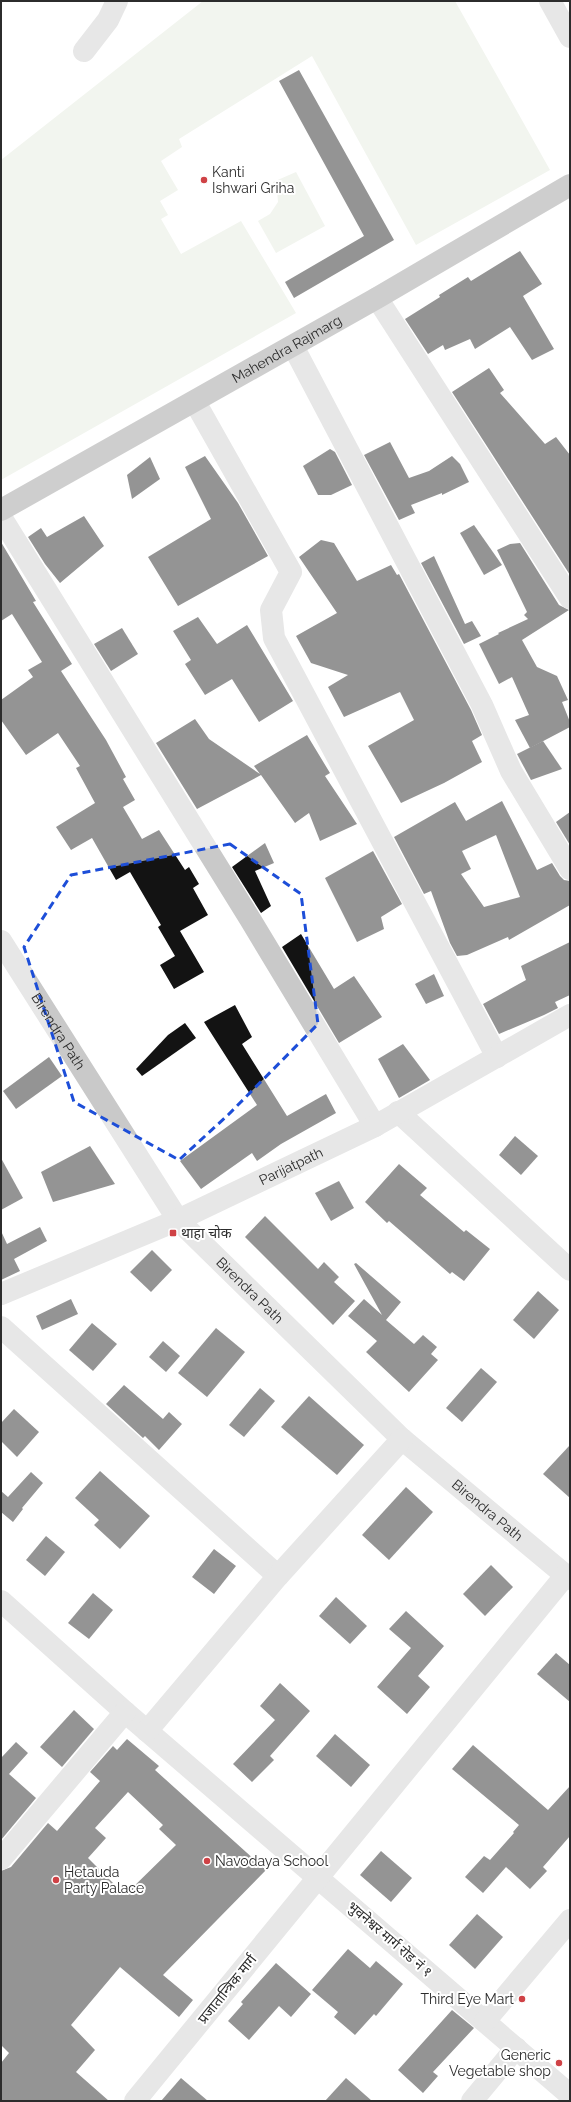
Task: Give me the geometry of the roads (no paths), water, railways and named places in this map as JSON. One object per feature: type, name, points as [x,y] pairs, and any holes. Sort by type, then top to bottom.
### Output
[{"type":"highway","name":"Mahendra Rajmarg","points":[[1,510],[195,402],[570,185]]},
{"type":"street","points":[[84,51],[108,20],[117,1]]},
{"type":"street","points":[[550,1],[570,36]]},
{"type":"street","points":[[377,298],[570,598]]},
{"type":"street","points":[[293,346],[482,705],[511,771],[570,869]]},
{"type":"street","points":[[195,402],[291,572],[271,610],[274,638],[497,1057]]},
{"type":"street","points":[[1,517],[246,912],[375,1126]]},
{"type":"street","name":"Birendra Path","points":[[1,941],[178,1220],[402,1439],[568,1578]]},
{"type":"street","name":"Parijatpath","points":[[1,1294],[178,1220],[375,1126],[570,1015]]},
{"type":"street","points":[[398,1112],[570,1270]]},
{"type":"street","points":[[1,1327],[278,1576]]},
{"type":"street","points":[[147,1731],[278,1576],[402,1439]]},
{"type":"street","name":"प्रजातान्त्रिक मार्ग","points":[[135,2101],[568,1578]]},
{"type":"street","name":"भुवनेश्वर मार्ग रोड नं १","points":[[1,1601],[125,1712],[570,2095]]},
{"type":"street","points":[[1,1859],[125,1712]]},
{"type":"street","points":[[485,2022],[570,1920]]},
{"type":"street","points":[[472,2101],[516,2048]]},
{"type":"place","name":"Kanti Ishwari Griha","points":[[204,180]]},
{"type":"place","name":"थाहा चोक","points":[[173,1233]]},
{"type":"place","name":"Navodaya School","points":[[207,1861]]},
{"type":"place","name":"Hetauda Party Palace","points":[[56,1880]]},
{"type":"place","name":"Third Eye Mart","points":[[522,1999]]},
{"type":"place","name":"Generic Vegetable shop","points":[[559,2063]]}]
